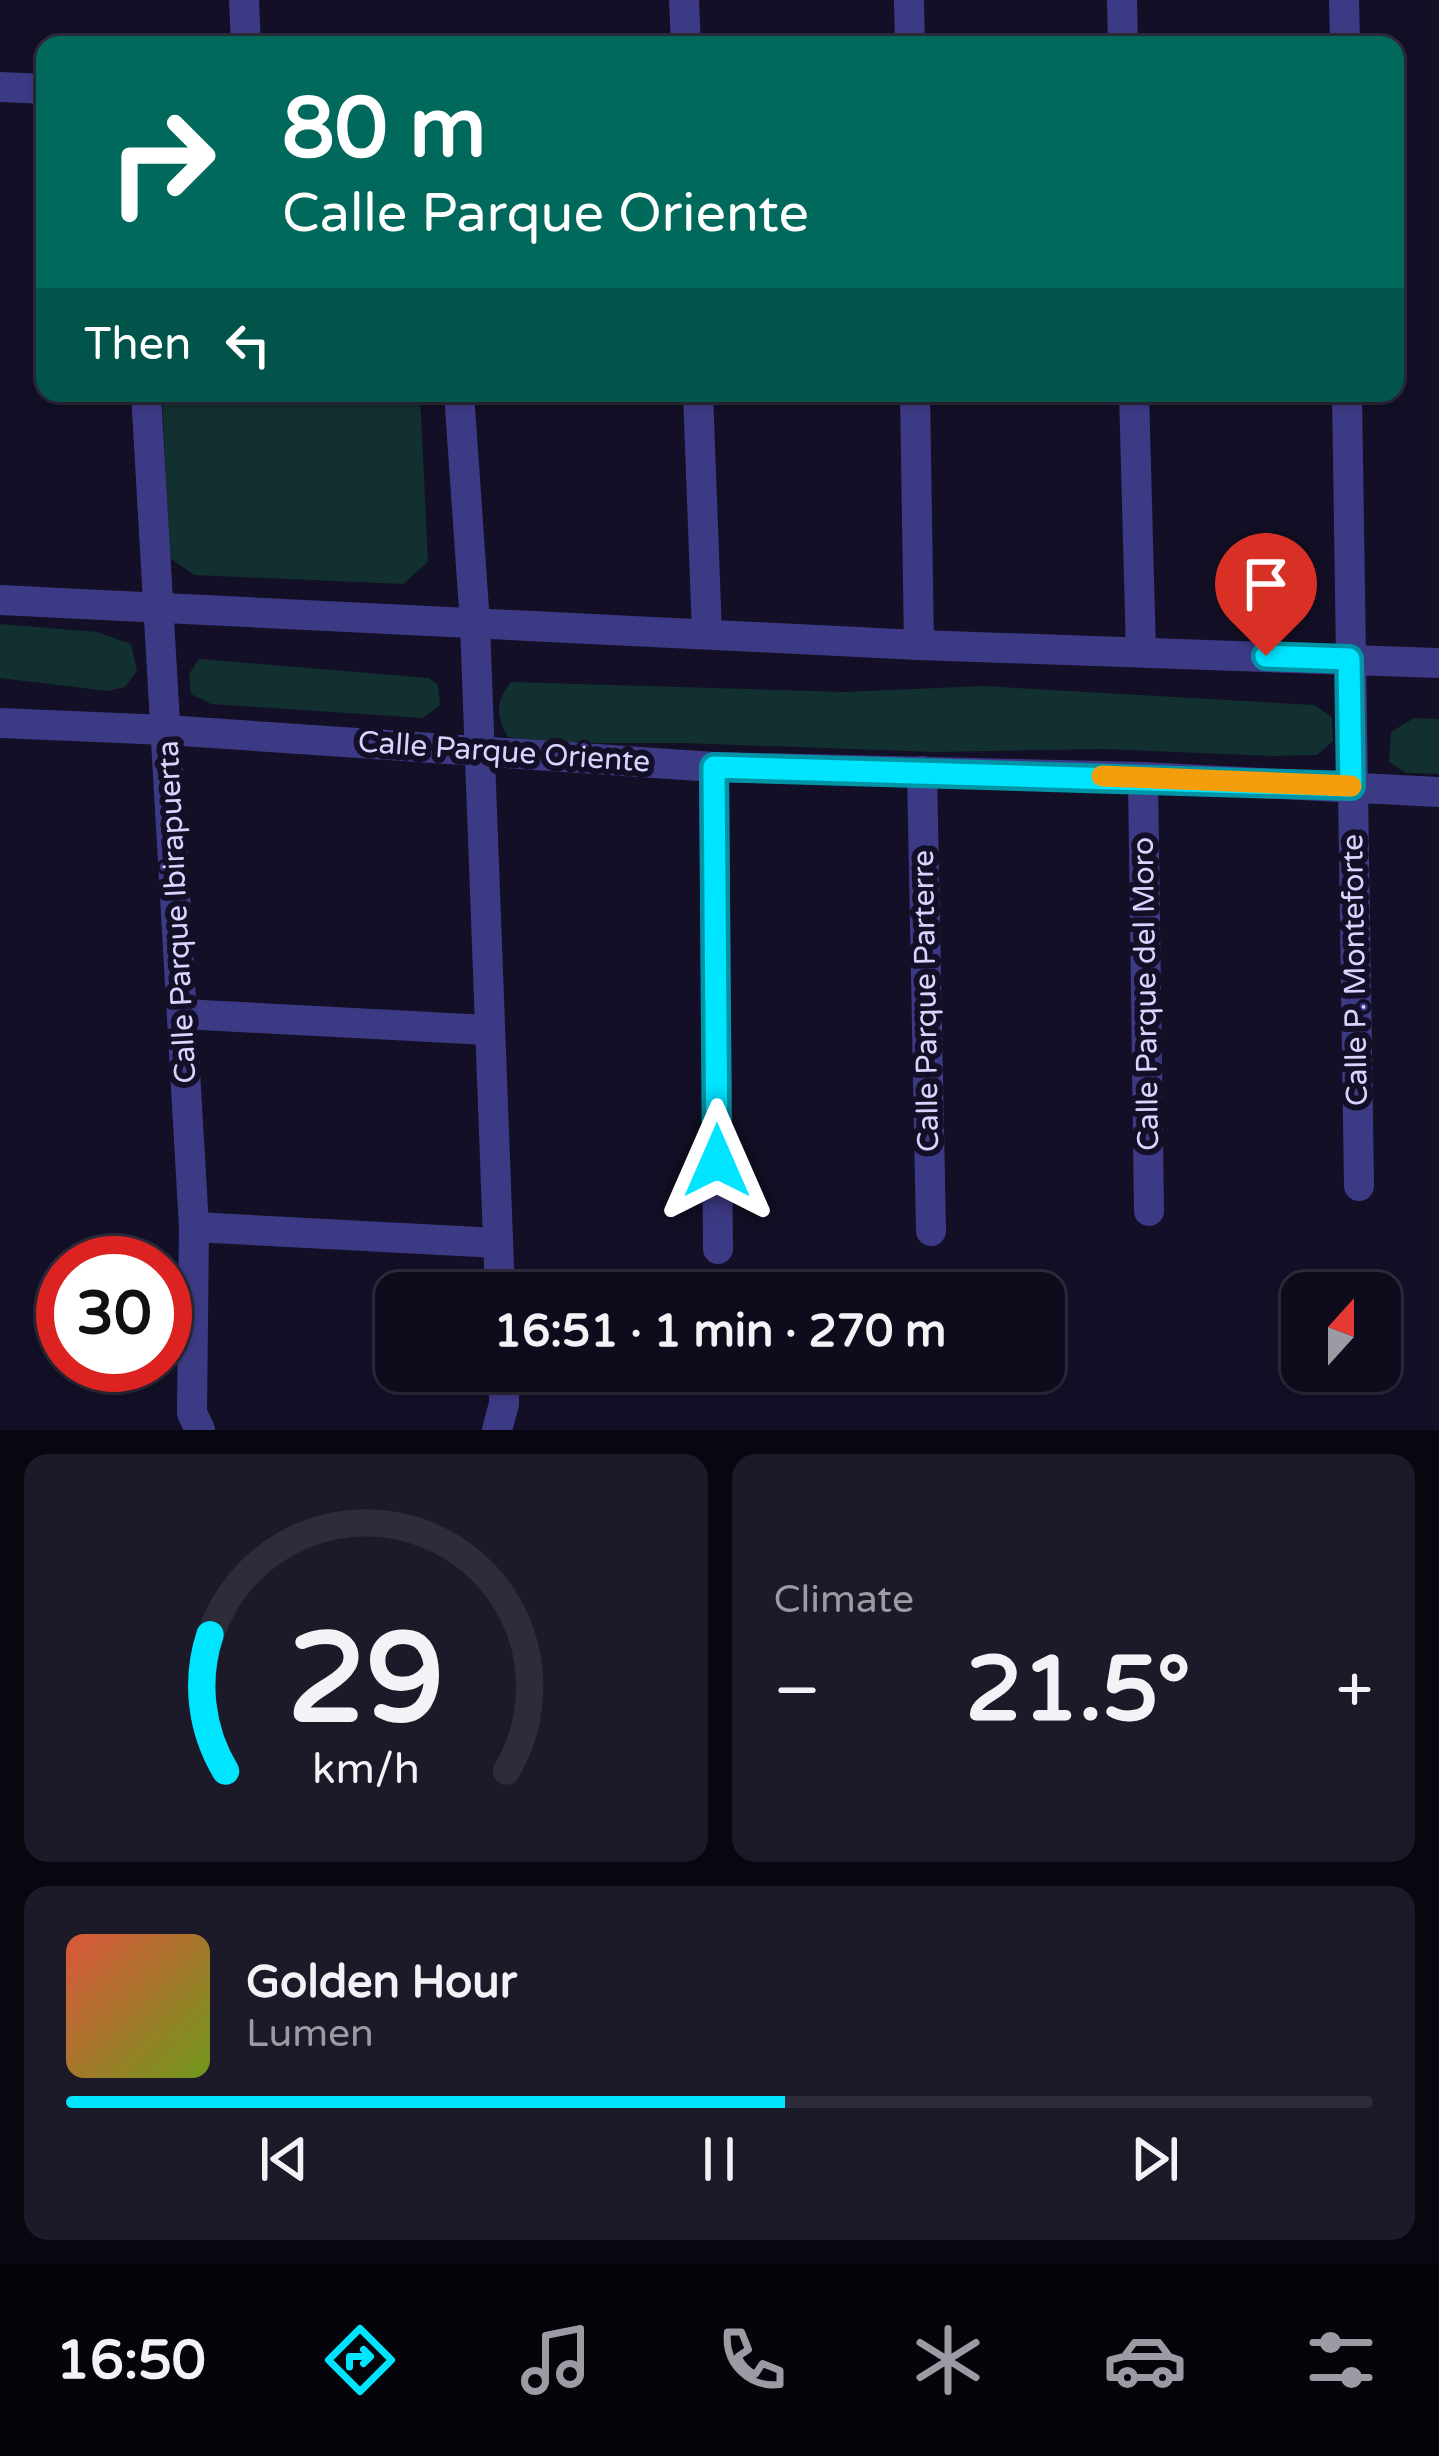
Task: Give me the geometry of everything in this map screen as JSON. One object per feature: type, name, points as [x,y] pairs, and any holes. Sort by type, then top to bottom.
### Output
[{"type":"street","points":[[244,0],[246,36]]},
{"type":"street","points":[[684,0],[686,36]]},
{"type":"street","points":[[909,0],[910,36]]},
{"type":"street","points":[[1122,0],[1123,36]]},
{"type":"street","points":[[1344,0],[1345,36]]},
{"type":"street","points":[[0,87],[36,89]]},
{"type":"street","name":"Calle Parque Ibirapuerta","points":[[147,402],[194,1227],[192,1400],[200,1430]]},
{"type":"street","points":[[460,402],[475,624],[499,1272]]},
{"type":"street","points":[[698,402],[707,634]]},
{"type":"street","points":[[915,402],[919,645]]},
{"type":"street","points":[[1133,402],[1141,652]]},
{"type":"street","name":"Calle P. Monteforte","points":[[1347,402],[1359,1186]]},
{"type":"street","points":[[0,601],[919,645],[1439,663]]},
{"type":"street","name":"Calle Parque Oriente","points":[[0,723],[714,767],[1143,777],[1439,792]]},
{"type":"street","points":[[714,767],[718,1249]]},
{"type":"street","name":"Calle Parque Parterre","points":[[922,771],[931,1231]]},
{"type":"street","name":"Calle Parque del Moro","points":[[1143,777],[1149,1211]]},
{"type":"street","points":[[182,1013],[488,1030]]},
{"type":"street","points":[[194,1227],[498,1243]]},
{"type":"street","points":[[497,1430],[504,1392]]},
{"type":"green space","points":[[162,402],[420,402],[428,562],[403,584],[194,575],[170,558]]},
{"type":"green space","points":[[0,624],[97,632],[131,644],[137,671],[125,687],[107,691],[0,678]]},
{"type":"green space","points":[[199,659],[429,678],[438,685],[440,705],[423,718],[211,704],[191,694],[189,674]]},
{"type":"green space","points":[[511,682],[844,692],[983,686],[1314,705],[1332,717],[1333,741],[1317,755],[1272,756],[1103,749],[934,752],[546,743],[508,737],[499,709]]},
{"type":"green space","points":[[1414,718],[1439,719],[1439,774],[1406,773],[1389,762],[1391,732]]},
{"type":"slow traffic","points":[[1102,776],[1351,786]]},
{"type":"route","points":[[717,1161],[714,767],[1351,786],[1349,659],[1266,656]]}]
